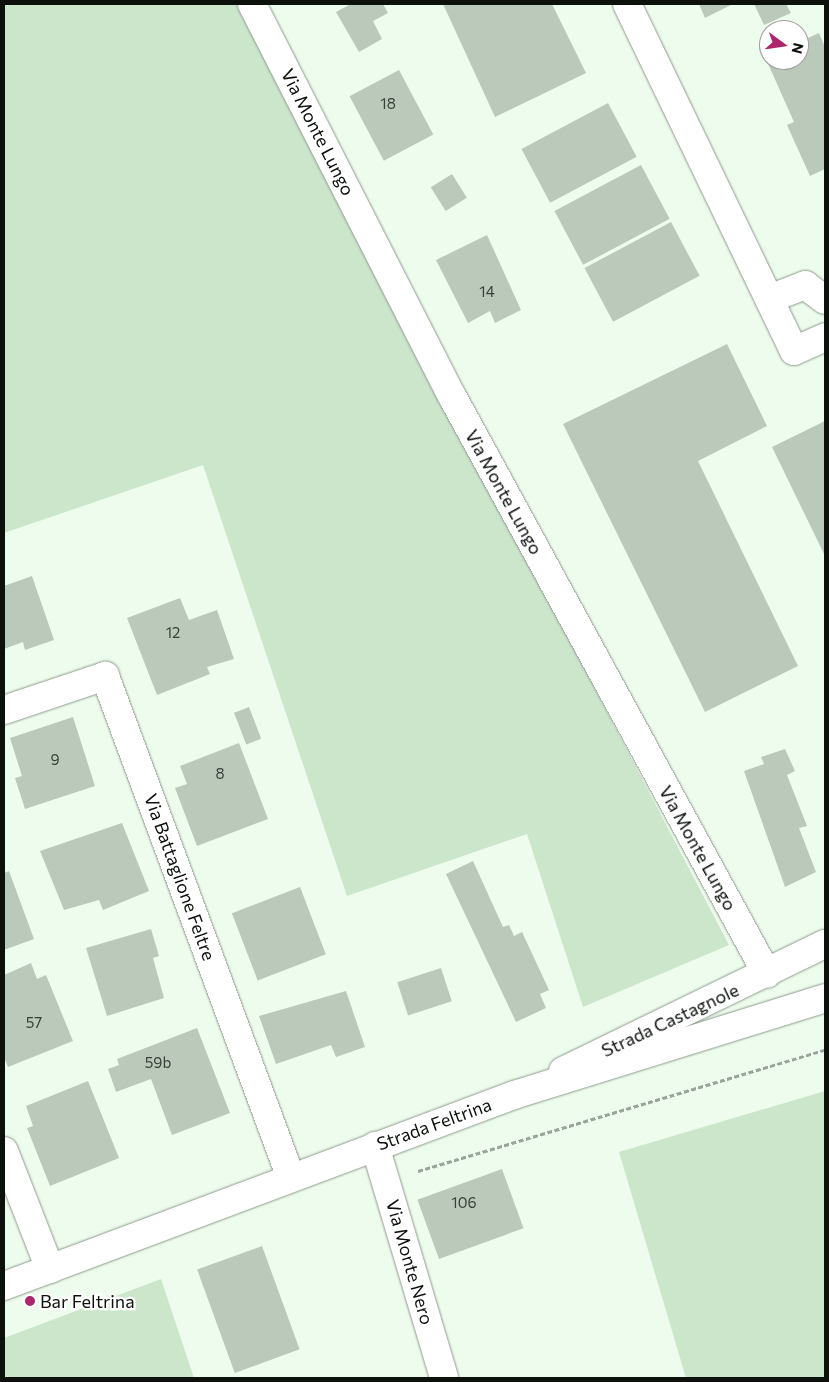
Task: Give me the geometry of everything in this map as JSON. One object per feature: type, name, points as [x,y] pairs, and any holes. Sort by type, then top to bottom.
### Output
[{"type":"street","name":"Via Monte Lungo","points":[[252,4],[452,396],[767,974]]},
{"type":"street","points":[[627,4],[794,351],[825,337]]},
{"type":"street","points":[[769,299],[805,285],[825,300]]},
{"type":"street","name":"Via Battaglione Feltre","points":[[4,710],[105,676],[292,1178]]},
{"type":"street","name":"Strada Castagnole","points":[[514,1095],[767,974],[825,944]]},
{"type":"street","name":"Strada Feltrina","points":[[4,1286],[514,1095],[825,998]]},
{"type":"street","name":"Via Monte Nero","points":[[375,1146],[444,1378]]},
{"type":"street","points":[[4,1151],[50,1269]]},
{"type":"green space","points":[[4,4],[237,4],[729,945],[583,1007],[527,834],[347,896],[203,465],[4,533]]},
{"type":"green space","points":[[825,1091],[825,1378],[686,1378],[619,1152]]},
{"type":"green space","points":[[161,1279],[194,1378],[4,1378],[4,1338]]},
{"type":"building","points":[[351,4],[383,4],[388,13],[373,21],[382,39],[359,52],[336,12]]},
{"type":"building","points":[[443,4],[552,4],[586,73],[495,117]]},
{"type":"building","points":[[699,4],[733,4],[705,18]]},
{"type":"building","points":[[754,4],[786,4],[791,13],[775,20],[762,20]]},
{"type":"building","points":[[819,33],[825,47],[825,169],[810,176],[787,125],[794,122],[771,70],[809,70],[809,38]]},
{"type":"building","points":[[399,70],[433,134],[384,161],[350,96]]},
{"type":"building","points":[[608,103],[637,157],[550,203],[521,149]]},
{"type":"building","points":[[641,165],[670,219],[583,265],[554,211]]},
{"type":"building","points":[[452,174],[467,198],[446,211],[431,187]]},
{"type":"building","points":[[671,222],[700,276],[613,322],[584,268]]},
{"type":"building","points":[[487,235],[521,310],[495,323],[490,311],[468,323],[436,260]]},
{"type":"building","points":[[727,344],[767,426],[698,461],[798,666],[705,712],[563,424]]},
{"type":"building","points":[[825,421],[825,556],[772,447]]},
{"type":"building","points":[[32,576],[54,640],[25,650],[23,642],[4,649],[4,586]]},
{"type":"building","points":[[180,598],[189,620],[217,610],[234,659],[207,667],[210,674],[157,695],[127,618]]},
{"type":"building","points":[[249,707],[261,739],[246,744],[234,713]]},
{"type":"building","points":[[73,717],[95,786],[25,809],[15,778],[22,776],[10,738]]},
{"type":"building","points":[[239,743],[268,819],[197,846],[175,788],[187,784],[180,766]]},
{"type":"building","points":[[785,749],[795,771],[787,775],[807,826],[799,828],[816,872],[785,887],[744,771],[764,764],[761,757]]},
{"type":"building","points":[[122,823],[149,891],[103,910],[99,900],[64,910],[40,851]]},
{"type":"building","points":[[473,861],[503,927],[509,925],[514,936],[522,932],[549,990],[540,994],[546,1008],[516,1022],[446,874]]},
{"type":"building","points":[[9,871],[34,939],[4,950],[4,873]]},
{"type":"building","points":[[300,887],[326,954],[258,980],[232,913]]},
{"type":"building","points":[[151,929],[159,956],[153,958],[164,998],[107,1016],[86,948]]},
{"type":"building","points":[[31,963],[37,979],[46,975],[73,1041],[8,1067],[4,1057],[4,975]]},
{"type":"building","points":[[441,968],[452,1001],[408,1016],[397,982]]},
{"type":"building","points":[[346,991],[365,1047],[336,1057],[331,1045],[276,1064],[259,1016]]},
{"type":"building","points":[[197,1028],[230,1113],[172,1135],[151,1079],[116,1092],[108,1069],[119,1065],[117,1059]]},
{"type":"building","points":[[88,1081],[119,1158],[50,1186],[27,1128],[33,1126],[26,1106]]},
{"type":"building","points":[[502,1169],[524,1228],[439,1259],[417,1200]]},
{"type":"building","points":[[262,1246],[300,1349],[235,1373],[197,1270]]},
{"type":"place","name":"Bar Feltrina","points":[[30,1301]]}]
